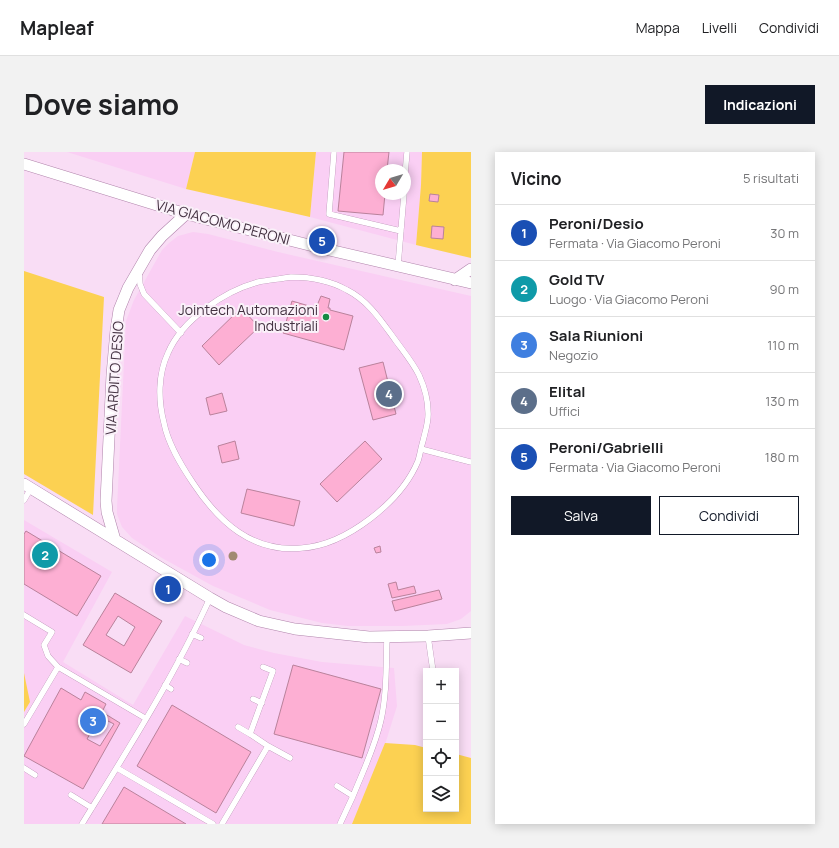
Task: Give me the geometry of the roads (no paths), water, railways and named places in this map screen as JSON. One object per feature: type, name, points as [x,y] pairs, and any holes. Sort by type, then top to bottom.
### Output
[{"type":"street","name":"VIA GIACOMO PERONI","points":[[24,164],[186,214],[398,267],[471,283]]},
{"type":"street","name":"VIA ARDITO DESIO","points":[[115,540],[106,501],[116,330],[120,310],[128,288],[150,250],[162,236],[186,214]]},
{"type":"street","points":[[454,280],[471,269]]},
{"type":"street","points":[[27,486],[210,598],[242,614],[276,625],[346,635],[387,637],[471,633]]},
{"type":"lane","points":[[334,152],[329,214],[401,231]]},
{"type":"lane","points":[[406,164],[407,152]]},
{"type":"lane","points":[[398,267],[404,200]]},
{"type":"lane","points":[[139,268],[140,284],[144,294],[181,332]]},
{"type":"lane","points":[[308,277],[319,278],[348,290],[372,309],[384,324],[412,362],[426,395],[428,412],[425,432],[418,461],[407,480],[392,498],[368,521],[347,534],[330,542],[317,546],[291,549],[270,546],[242,535],[222,519],[203,498],[180,460],[164,425],[160,395],[161,376],[168,353],[181,332],[206,308],[222,297],[257,282],[308,277]]},
{"type":"lane","points":[[420,449],[471,462]]},
{"type":"lane","points":[[24,500],[27,486]]},
{"type":"lane","points":[[82,824],[117,768],[165,685],[210,598]]},
{"type":"lane","points":[[24,615],[52,632],[44,645],[48,656],[58,667],[145,718]]},
{"type":"lane","points":[[192,634],[201,638]]},
{"type":"lane","points":[[428,636],[433,668]]},
{"type":"lane","points":[[340,824],[373,748],[381,719],[385,689],[387,637]]},
{"type":"lane","points":[[179,659],[187,664]]},
{"type":"lane","points":[[24,724],[58,667]]},
{"type":"lane","points":[[250,734],[273,671],[262,667]]},
{"type":"lane","points":[[165,685],[171,689]]},
{"type":"lane","points":[[253,699],[262,703]]},
{"type":"lane","points":[[238,727],[290,758]]},
{"type":"lane","points":[[222,824],[268,746]]},
{"type":"lane","points":[[24,768],[35,775]]},
{"type":"lane","points":[[117,768],[213,824]]},
{"type":"lane","points":[[337,786],[353,796]]},
{"type":"lane","points":[[71,795],[92,808]]},
{"type":"place","name":"Peroni/Gabrielli","points":[[322,241]]},
{"type":"place","name":"Jointech Automazioni Industriali","points":[[326,317]]},
{"type":"place","name":"Elital","points":[[389,394]]},
{"type":"place","name":"Gold TV","points":[[45,555]]},
{"type":"place","name":"Peroni/Desio","points":[[168,589]]},
{"type":"place","name":"Sala Riunioni","points":[[93,721]]}]
